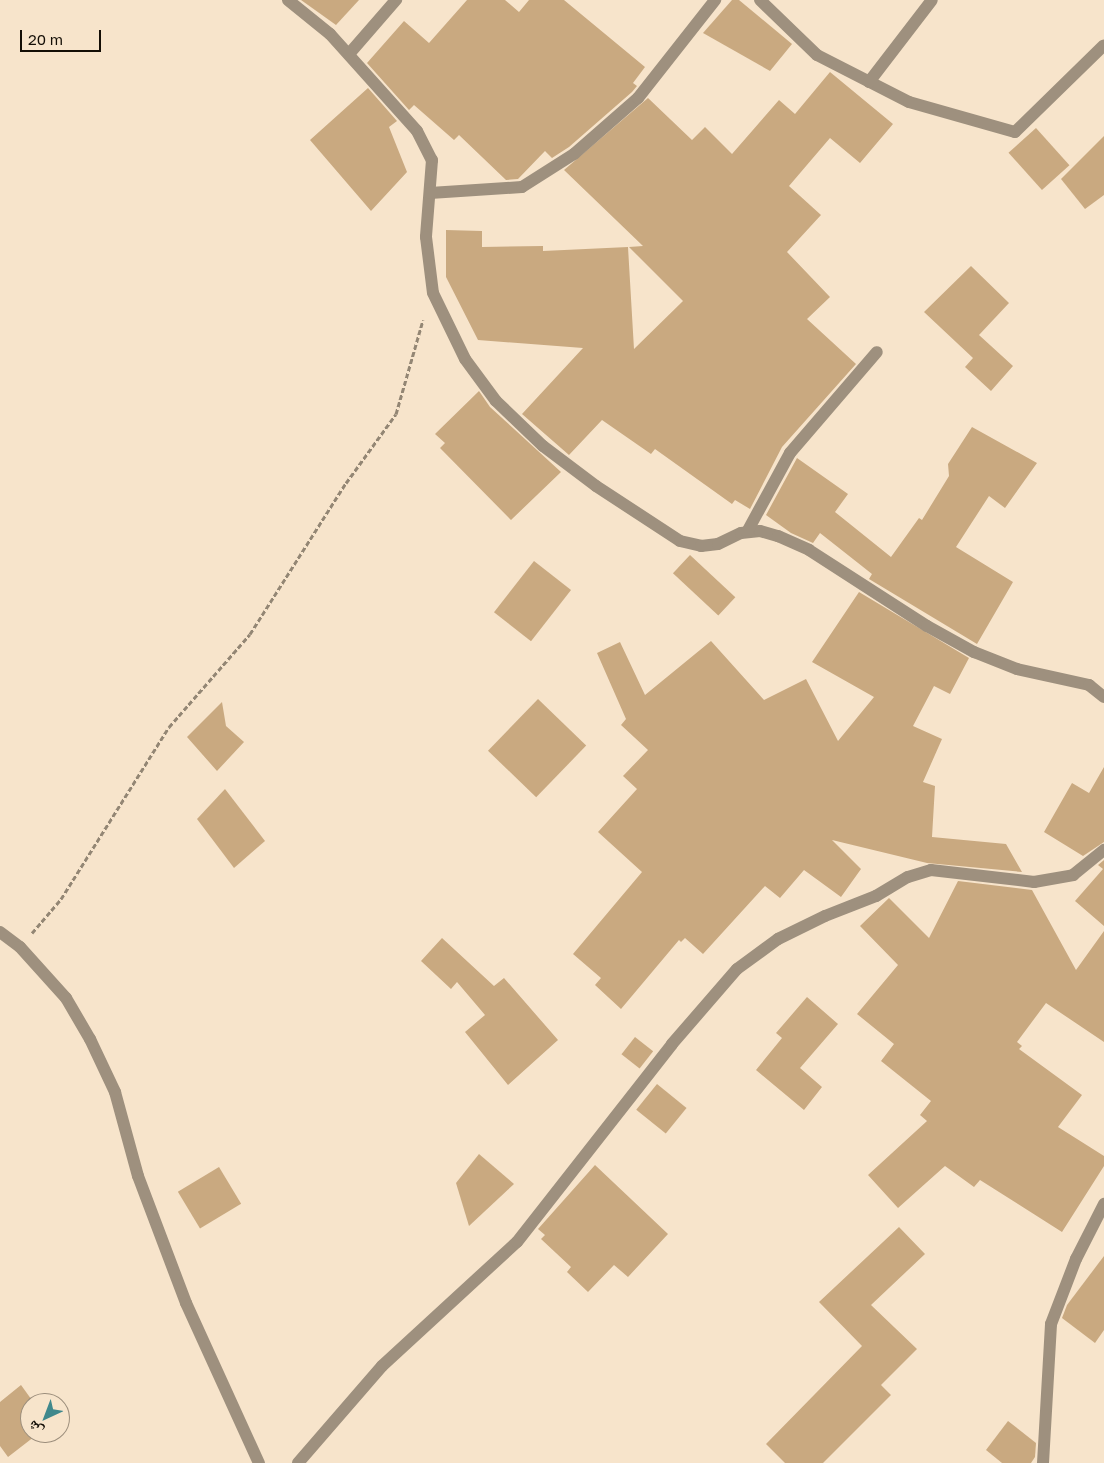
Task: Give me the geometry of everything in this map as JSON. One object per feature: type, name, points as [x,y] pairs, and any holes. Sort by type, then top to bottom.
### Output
[{"type":"street","points":[[288,0],[349,54],[417,131],[432,160],[426,237],[433,293],[465,359],[496,401],[558,457],[680,541],[701,546],[718,544],[748,532],[760,532],[778,536],[809,550],[926,626],[974,652],[1017,669],[1089,686],[1104,697]]},
{"type":"street","points":[[349,54],[396,0]]},
{"type":"street","points":[[430,193],[522,187],[574,154],[638,98],[714,0]]},
{"type":"street","points":[[760,0],[818,55],[869,82],[909,102],[1015,132],[1104,46]]},
{"type":"street","points":[[869,82],[932,0]]},
{"type":"street","points":[[748,532],[790,453],[877,352]]},
{"type":"street","points":[[298,1463],[382,1366],[518,1242],[672,1044],[737,969],[778,939],[824,916],[876,896],[908,877],[931,870],[1034,882],[1073,875],[1104,850]]},
{"type":"street","points":[[0,932],[20,947],[66,998],[115,1092],[138,1176],[186,1304],[259,1463]]},
{"type":"street","points":[[1043,1463],[1051,1324],[1076,1259],[1104,1204]]},
{"type":"path","points":[[20,947],[61,899],[169,727],[250,634],[346,483],[396,414],[416,339],[433,293]]},
{"type":"building","points":[[301,0],[359,0],[336,25]]},
{"type":"building","points":[[467,0],[505,0],[519,12],[529,0],[564,0],[645,67],[633,83],[637,86],[569,147],[552,158],[545,151],[518,179],[506,180],[459,135],[454,140],[414,105],[409,110],[367,63],[404,21],[429,43]]},
{"type":"building","points":[[732,0],[739,0],[792,44],[770,71],[703,33]]},
{"type":"building","points":[[830,72],[893,124],[860,163],[830,138],[789,186],[821,215],[787,252],[830,297],[807,319],[856,364],[782,447],[750,509],[735,500],[732,504],[655,449],[651,454],[602,420],[569,455],[522,414],[583,348],[478,340],[446,277],[446,230],[482,231],[482,247],[543,246],[543,251],[628,247],[634,349],[683,301],[629,247],[643,246],[564,170],[648,98],[692,140],[705,127],[732,154],[779,100],[795,114]]},
{"type":"building","points":[[368,88],[397,121],[389,127],[407,172],[371,211],[310,140]]},
{"type":"building","points":[[1036,128],[1069,165],[1042,190],[1009,153]]},
{"type":"building","points":[[1104,136],[1104,195],[1085,209],[1061,179]]},
{"type":"building","points":[[971,266],[1009,303],[979,335],[1013,366],[991,391],[965,367],[973,358],[924,312]]},
{"type":"building","points":[[479,391],[490,407],[561,472],[511,520],[440,448],[445,443],[435,434]]},
{"type":"building","points":[[972,427],[1037,463],[1005,508],[989,496],[956,547],[1013,582],[977,644],[869,579],[872,574],[820,533],[813,543],[791,533],[766,515],[797,458],[848,494],[835,512],[891,557],[919,518],[922,520],[949,476],[948,464]]},
{"type":"building","points":[[690,555],[735,597],[718,616],[673,573]]},
{"type":"building","points":[[534,561],[571,590],[531,641],[494,612]]},
{"type":"building","points":[[859,592],[969,658],[950,694],[934,686],[913,726],[942,739],[923,782],[935,786],[932,837],[1006,844],[1022,872],[927,863],[832,840],[861,869],[841,897],[804,870],[780,898],[765,886],[703,954],[685,938],[681,942],[679,940],[621,1009],[595,985],[601,978],[573,954],[642,872],[598,832],[637,789],[623,776],[648,750],[621,725],[626,719],[597,653],[620,642],[645,695],[711,641],[764,700],[806,679],[838,741],[874,697],[812,662]]},
{"type":"building","points":[[538,699],[586,746],[536,797],[488,751]]},
{"type":"building","points":[[222,702],[226,726],[244,742],[217,771],[187,737]]},
{"type":"building","points":[[1104,767],[1104,842],[1083,856],[1044,832],[1072,783],[1089,793]]},
{"type":"building","points":[[225,789],[265,841],[234,868],[197,819]]},
{"type":"building","points":[[1104,860],[1104,926],[1075,901],[1103,869],[1098,865]]},
{"type":"building","points":[[958,881],[1032,890],[1076,970],[1104,931],[1104,1042],[1046,1003],[1017,1042],[1022,1046],[1019,1049],[1082,1095],[1058,1127],[1104,1156],[1104,1166],[1062,1232],[980,1180],[974,1187],[945,1166],[898,1208],[868,1175],[927,1121],[920,1115],[931,1101],[881,1061],[894,1044],[857,1014],[898,965],[860,926],[889,898],[929,938]]},
{"type":"building","points":[[442,938],[494,986],[504,978],[558,1040],[508,1085],[465,1032],[485,1015],[457,982],[451,989],[421,961]]},
{"type":"building","points":[[807,997],[838,1024],[800,1068],[822,1087],[804,1110],[756,1070],[782,1038],[776,1033]]},
{"type":"building","points":[[635,1037],[653,1051],[640,1068],[621,1054]]},
{"type":"building","points":[[657,1084],[687,1108],[666,1134],[636,1110]]},
{"type":"building","points":[[479,1154],[514,1184],[469,1226],[456,1183]]},
{"type":"building","points":[[595,1165],[668,1234],[628,1277],[614,1265],[588,1292],[567,1272],[571,1267],[541,1239],[545,1235],[538,1229]]},
{"type":"building","points":[[219,1167],[241,1204],[200,1229],[178,1192]]},
{"type":"building","points":[[899,1227],[925,1254],[871,1305],[917,1349],[881,1385],[891,1395],[823,1463],[785,1463],[766,1444],[862,1346],[819,1302]]},
{"type":"building","points":[[1104,1256],[1104,1330],[1095,1343],[1062,1318],[1067,1305]]},
{"type":"building","points":[[21,1385],[27,1393],[20,1393],[20,1443],[26,1443],[8,1457],[0,1446],[0,1402]]},
{"type":"building","points":[[1008,1421],[1036,1443],[1035,1457],[1031,1463],[1002,1463],[986,1450]]}]
